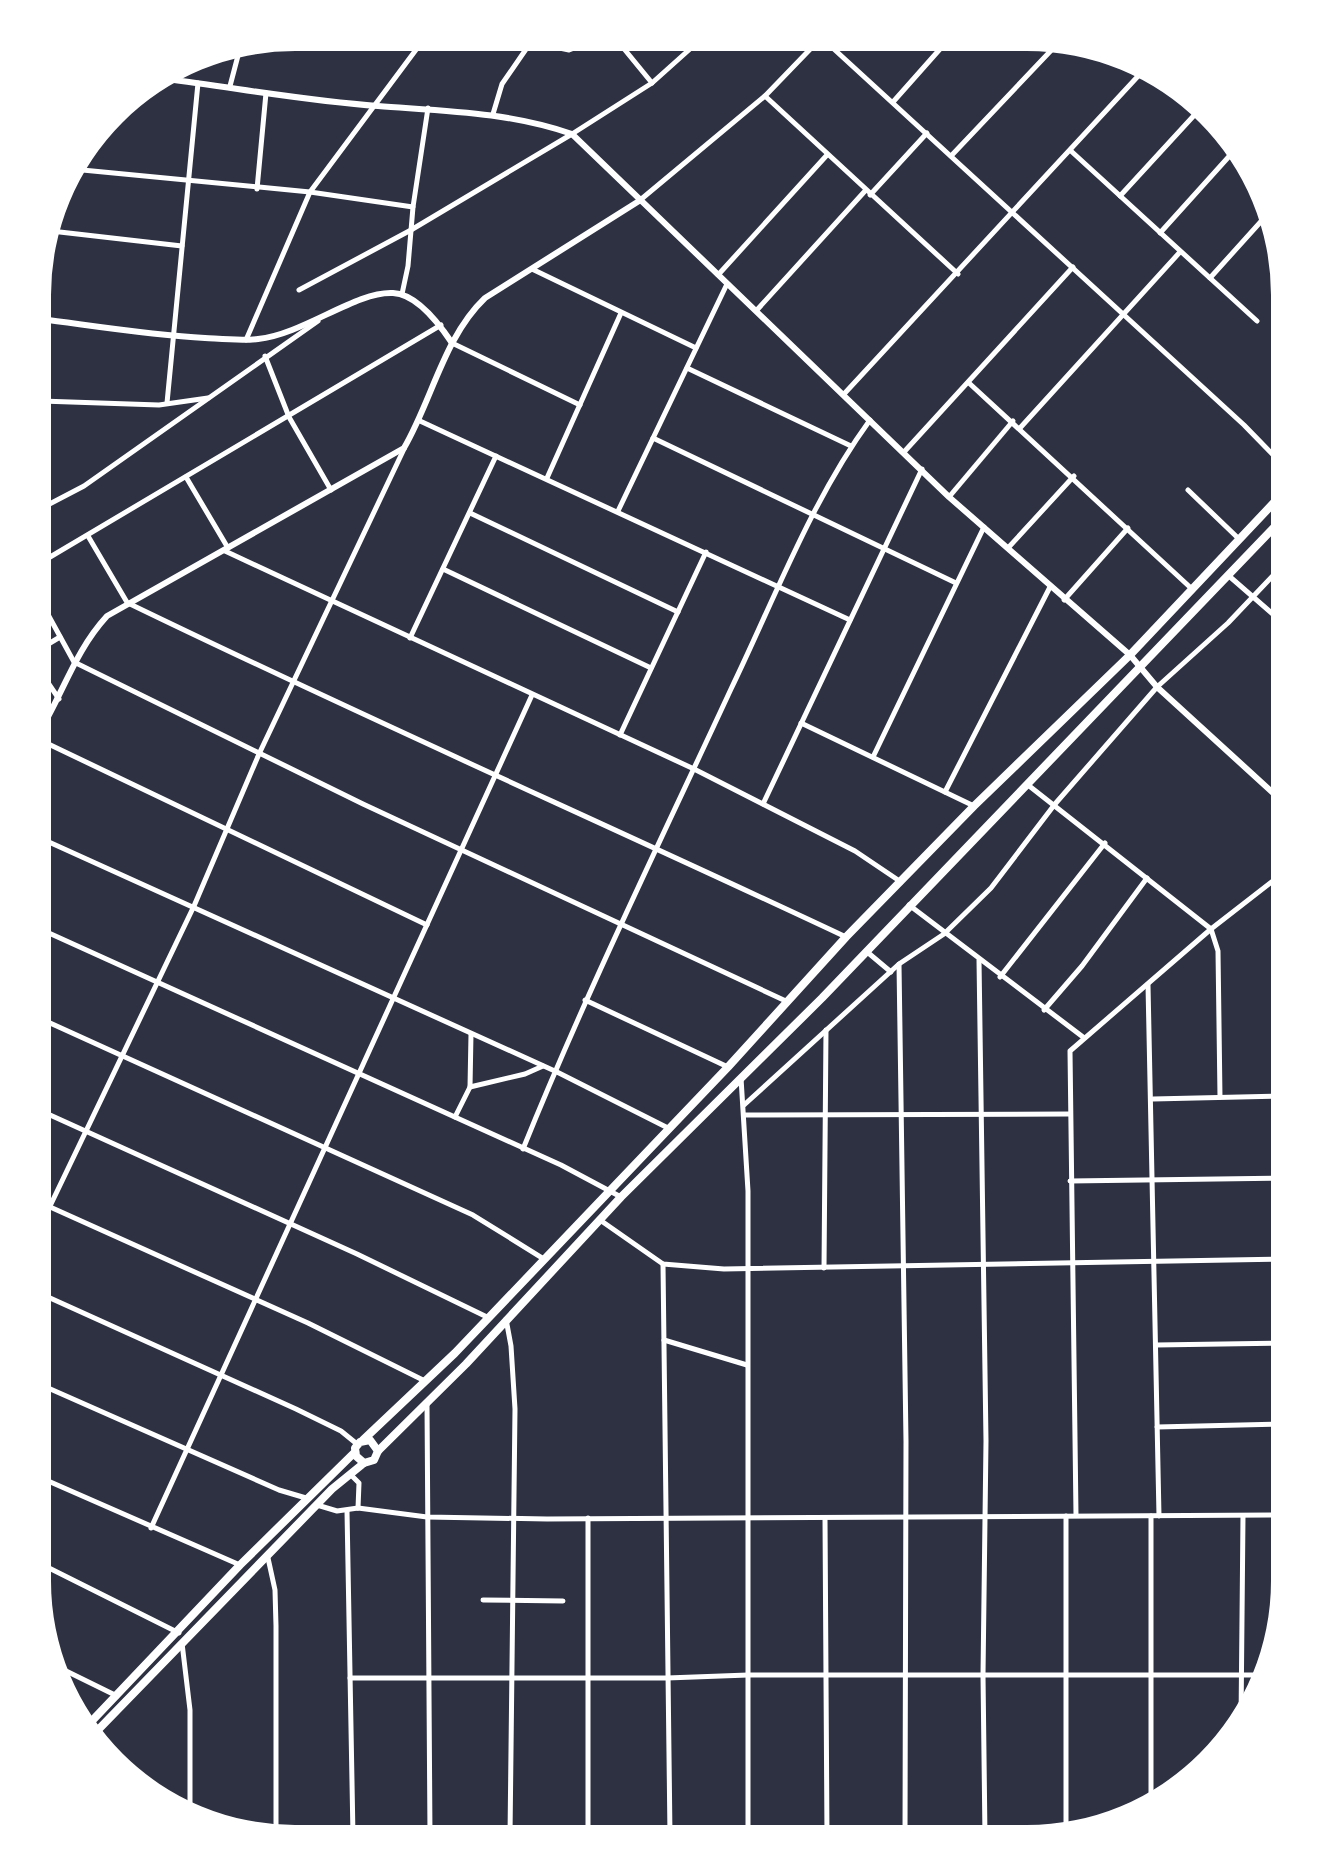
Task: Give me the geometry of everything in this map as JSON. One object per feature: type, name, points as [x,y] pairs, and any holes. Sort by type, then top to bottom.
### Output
[{"type":"main road","points":[[94,1719],[179,1633],[240,1565],[544,1259],[608,1189],[728,1067],[846,937],[974,806],[1130,655],[1271,506]]},
{"type":"main road","points":[[100,1728],[317,1505],[350,1474],[364,1463],[374,1460],[378,1451],[427,1404],[621,1197],[1028,785],[1271,531]]},
{"type":"main road","points":[[358,1445],[372,1441],[378,1451]]},
{"type":"main road","points":[[358,1445],[358,1460],[364,1463]]},
{"type":"street","points":[[246,340],[310,192],[415,51]]},
{"type":"street","points":[[493,114],[502,84],[525,51]]},
{"type":"street","points":[[625,51],[652,83]]},
{"type":"street","points":[[299,290],[411,230],[572,134],[652,83],[688,51]]},
{"type":"street","points":[[51,1205],[194,906],[259,754],[330,600],[404,448],[420,421],[452,343],[471,311],[485,298],[534,270],[639,201],[765,96],[809,51]]},
{"type":"street","points":[[835,51],[1015,212],[1271,455]]},
{"type":"street","points":[[894,102],[938,51]]},
{"type":"street","points":[[951,156],[1049,52]]},
{"type":"street","points":[[230,86],[237,58]]},
{"type":"street","points":[[844,394],[958,274],[1137,77]]},
{"type":"street","points":[[178,80],[376,106],[493,114],[541,123],[572,134],[949,497],[1130,655],[1157,687],[1271,791]]},
{"type":"street","points":[[167,403],[198,83]]},
{"type":"street","points":[[257,189],[267,93]]},
{"type":"street","points":[[765,96],[958,274]]},
{"type":"street","points":[[402,294],[428,108]]},
{"type":"street","points":[[1120,195],[1193,116]]},
{"type":"street","points":[[756,311],[927,134]]},
{"type":"street","points":[[1071,151],[1257,321]]},
{"type":"street","points":[[718,275],[827,155]]},
{"type":"street","points":[[1160,233],[1228,157]]},
{"type":"street","points":[[85,171],[310,192],[413,207]]},
{"type":"street","points":[[1210,278],[1260,223]]},
{"type":"street","points":[[59,232],[182,246]]},
{"type":"street","points":[[1020,428],[1181,252]]},
{"type":"street","points":[[904,452],[1073,267]]},
{"type":"street","points":[[534,270],[696,348]]},
{"type":"street","points":[[618,511],[727,284]]},
{"type":"street","points":[[51,320],[172,336],[246,340],[288,333],[373,294],[402,294],[441,326],[452,343],[580,405]]},
{"type":"street","points":[[547,478],[621,313]]},
{"type":"street","points":[[51,503],[84,486],[321,319]]},
{"type":"street","points":[[51,557],[441,326]]},
{"type":"street","points":[[265,356],[289,416],[331,490]]},
{"type":"street","points":[[687,368],[851,446]]},
{"type":"street","points":[[969,383],[1074,476],[1192,589]]},
{"type":"street","points":[[51,401],[167,403],[210,398]]},
{"type":"street","points":[[420,421],[850,620]]},
{"type":"street","points":[[523,1149],[585,1000],[814,515],[851,446],[870,421]]},
{"type":"street","points":[[949,497],[1013,421]]},
{"type":"street","points":[[653,438],[956,583]]},
{"type":"street","points":[[51,712],[80,649],[107,616],[404,448]]},
{"type":"street","points":[[410,638],[496,456]]},
{"type":"street","points":[[763,804],[922,469]]},
{"type":"street","points":[[1008,548],[1074,476]]},
{"type":"street","points":[[186,477],[226,550],[694,769],[855,851],[901,882]]},
{"type":"street","points":[[1188,490],[1239,539]]},
{"type":"street","points":[[470,513],[678,612]]},
{"type":"street","points":[[873,757],[984,527]]},
{"type":"street","points":[[1064,600],[1128,528]]},
{"type":"street","points":[[88,536],[129,604],[846,937]]},
{"type":"street","points":[[620,735],[706,552]]},
{"type":"street","points":[[443,569],[651,668]]},
{"type":"street","points":[[1228,576],[1271,614]]},
{"type":"street","points":[[744,1105],[899,964],[944,934],[991,888],[1055,804],[1157,687],[1228,624],[1271,577]]},
{"type":"street","points":[[945,792],[1050,587]]},
{"type":"street","points":[[51,620],[74,662],[259,754],[788,1002]]},
{"type":"street","points":[[51,642],[60,636]]},
{"type":"street","points":[[51,687],[59,699]]},
{"type":"street","points":[[151,1528],[288,1223],[394,999],[532,695]]},
{"type":"street","points":[[801,723],[974,806]]},
{"type":"street","points":[[51,745],[427,925]]},
{"type":"street","points":[[1028,785],[1211,929],[1219,951],[1220,1097]]},
{"type":"street","points":[[51,843],[557,1072],[668,1128]]},
{"type":"street","points":[[1000,977],[1105,843]]},
{"type":"street","points":[[1044,1010],[1082,966],[1147,878]]},
{"type":"street","points":[[1076,1515],[1072,1346],[1075,1263],[1070,1181],[1069,1055],[1083,1037],[1271,882]]},
{"type":"street","points":[[909,905],[1000,977],[1083,1037]]},
{"type":"street","points":[[51,934],[157,979],[621,1197]]},
{"type":"street","points":[[865,950],[891,972]]},
{"type":"street","points":[[979,960],[986,1516],[983,1675],[985,1825]]},
{"type":"street","points":[[899,964],[906,1516],[905,1825]]},
{"type":"street","points":[[1148,985],[1153,1099],[1159,1516]]},
{"type":"street","points":[[585,1000],[728,1067]]},
{"type":"street","points":[[51,1023],[473,1215],[544,1259]]},
{"type":"street","points":[[824,1268],[826,1030]]},
{"type":"street","points":[[455,1117],[470,1087],[471,1034]]},
{"type":"street","points":[[470,1087],[525,1074],[543,1066]]},
{"type":"street","points":[[741,1078],[748,1191],[748,1825]]},
{"type":"street","points":[[1153,1099],[1271,1096]]},
{"type":"street","points":[[744,1115],[1069,1114]]},
{"type":"street","points":[[51,1115],[487,1317]]},
{"type":"street","points":[[1070,1181],[1271,1178]]},
{"type":"street","points":[[51,1207],[254,1299],[425,1381]]},
{"type":"street","points":[[600,1220],[663,1264],[724,1269],[1271,1259]]},
{"type":"street","points":[[663,1264],[670,1825]]},
{"type":"street","points":[[51,1298],[328,1425],[358,1445]]},
{"type":"street","points":[[506,1319],[511,1346],[514,1409],[514,1676],[510,1825]]},
{"type":"street","points":[[664,1340],[747,1365]]},
{"type":"street","points":[[1156,1345],[1271,1343]]},
{"type":"street","points":[[51,1389],[279,1490],[306,1498]]},
{"type":"street","points":[[427,1404],[430,1825]]},
{"type":"street","points":[[1157,1427],[1271,1424]]},
{"type":"street","points":[[350,1474],[359,1483],[358,1508]]},
{"type":"street","points":[[51,1482],[240,1565]]},
{"type":"street","points":[[317,1505],[347,1511],[358,1508],[427,1517],[1271,1515]]},
{"type":"street","points":[[347,1511],[353,1825]]},
{"type":"street","points":[[1066,1516],[1066,1822]]},
{"type":"street","points":[[1151,1516],[1151,1791]]},
{"type":"street","points":[[1242,1697],[1243,1516]]},
{"type":"street","points":[[588,1518],[588,1825]]},
{"type":"street","points":[[825,1518],[827,1825]]},
{"type":"street","points":[[268,1558],[275,1590],[276,1824]]},
{"type":"street","points":[[51,1569],[179,1633]]},
{"type":"street","points":[[483,1600],[563,1601]]},
{"type":"street","points":[[182,1643],[188,1672],[190,1710],[190,1802]]},
{"type":"street","points":[[69,1672],[117,1696]]},
{"type":"street","points":[[350,1678],[1252,1675]]}]
